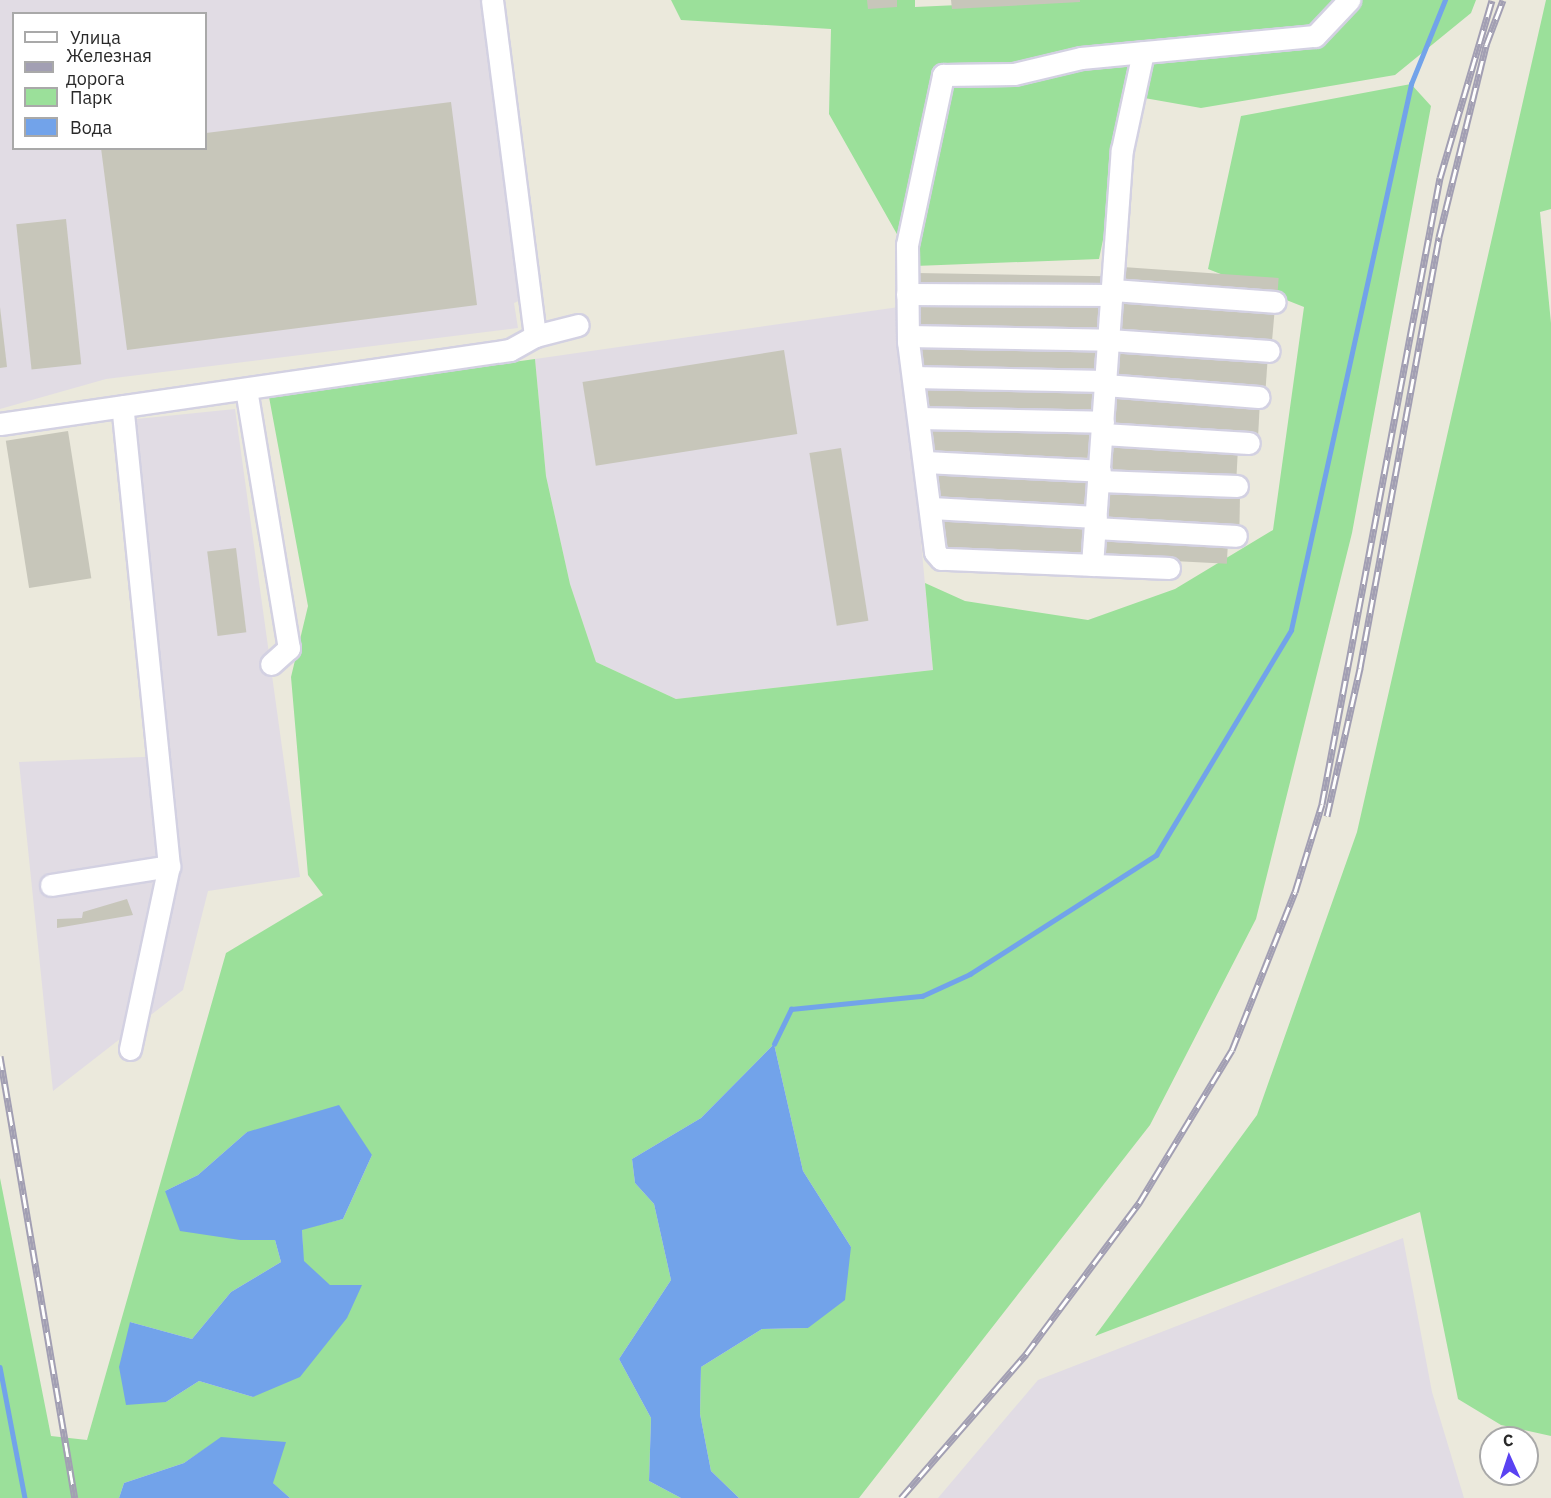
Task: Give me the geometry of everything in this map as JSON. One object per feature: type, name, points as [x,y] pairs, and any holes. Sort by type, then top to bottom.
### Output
[{"type":"lane","points":[[492,0],[535,336]]},
{"type":"lane","points":[[1169,568],[941,559],[935,552],[908,336],[907,294],[910,220],[943,75],[1014,74],[1081,58],[1315,36],[1348,0]]},
{"type":"lane","points":[[1092,565],[1122,150],[1143,52]]},
{"type":"lane","points":[[907,294],[1113,292],[1275,303]]},
{"type":"lane","points":[[0,424],[510,350],[535,336],[578,325]]},
{"type":"lane","points":[[908,336],[1109,340],[1269,351]]},
{"type":"lane","points":[[913,377],[1105,383],[1260,397]]},
{"type":"lane","points":[[246,388],[289,648],[271,664]]},
{"type":"lane","points":[[122,406],[169,866],[130,1049]]},
{"type":"lane","points":[[919,418],[1103,428],[1249,443]]},
{"type":"lane","points":[[925,462],[1237,486]]},
{"type":"lane","points":[[931,508],[1236,536]]},
{"type":"lane","points":[[51,885],[169,866]]},
{"type":"shaded area","points":[[0,0],[483,0],[523,299],[514,303],[518,328],[106,379],[0,409]]},
{"type":"shaded area","points":[[899,307],[933,670],[676,699],[596,662],[570,584],[546,476],[535,359]]},
{"type":"shaded area","points":[[235,409],[300,877],[208,891],[183,990],[53,1091],[19,762],[167,756],[127,420]]},
{"type":"shaded area","points":[[1403,1238],[1432,1392],[1464,1498],[938,1498],[1038,1380]]},
{"type":"green space","points":[[671,0],[915,0],[915,7],[1066,0],[1476,0],[1471,13],[1395,75],[1201,108],[1133,96],[1099,259],[915,266],[829,114],[831,29],[681,20]]},
{"type":"green space","points":[[1546,0],[1551,0],[1551,209],[1540,212],[1551,323],[1551,1436],[1539,1433],[1539,1426],[1501,1425],[1458,1399],[1420,1212],[1095,1336],[1257,1115],[1357,832]]},
{"type":"green space","points":[[1411,84],[1431,106],[1352,533],[1256,919],[1150,1125],[859,1498],[739,1498],[711,1471],[700,1414],[701,1367],[762,1329],[808,1328],[851,1247],[803,1171],[774,1044],[701,1118],[632,1159],[635,1183],[654,1204],[671,1280],[619,1359],[651,1418],[649,1481],[681,1498],[290,1498],[221,1438],[184,1463],[124,1483],[119,1498],[0,1498],[0,1178],[51,1436],[87,1440],[226,953],[323,895],[308,875],[291,677],[308,606],[269,397],[535,359],[546,476],[570,584],[596,662],[676,699],[933,670],[925,583],[965,601],[1088,620],[1175,589],[1273,530],[1304,307],[1208,269],[1241,116]],"holes":[[[247,1132],[372,1155],[343,1219],[302,1229],[303,1261],[330,1286],[253,1397],[199,1381],[166,1402],[130,1322],[192,1339],[231,1292],[281,1262],[275,1240],[240,1240],[165,1191],[198,1175]]]},
{"type":"water","points":[[774,1044],[803,1171],[851,1247],[845,1300],[808,1328],[762,1329],[701,1367],[700,1414],[711,1471],[739,1498],[681,1498],[649,1481],[651,1418],[619,1359],[671,1280],[654,1204],[635,1183],[632,1159],[701,1118]]},
{"type":"water","points":[[339,1105],[372,1155],[343,1219],[302,1230],[304,1261],[330,1285],[362,1285],[347,1318],[300,1377],[253,1397],[199,1381],[166,1402],[126,1405],[119,1367],[130,1322],[192,1339],[231,1292],[281,1262],[275,1240],[240,1240],[180,1231],[165,1191],[198,1175],[247,1132]]},
{"type":"water","points":[[221,1437],[286,1442],[273,1483],[290,1498],[119,1498],[124,1483],[184,1463]]},
{"type":"building","points":[[867,0],[897,0],[897,7],[868,9]]},
{"type":"building","points":[[951,0],[1080,0],[1080,2],[952,9]]},
{"type":"building","points":[[451,102],[477,305],[127,350],[101,150],[207,150],[207,133]]},
{"type":"building","points":[[66,219],[81,364],[32,369],[16,224]]},
{"type":"building","points":[[1123,267],[1279,278],[1277,295],[1122,284]]},
{"type":"building","points":[[917,273],[1106,276],[1106,291],[917,288]]},
{"type":"building","points":[[1120,300],[1274,314],[1272,346],[1117,333]]},
{"type":"building","points":[[920,302],[1106,305],[1105,336],[919,333]]},
{"type":"building","points":[[0,307],[7,367],[0,368]]},
{"type":"building","points":[[922,342],[1099,348],[1098,376],[921,370]]},
{"type":"building","points":[[1116,349],[1268,360],[1265,392],[1114,381]]},
{"type":"building","points":[[784,350],[797,434],[596,466],[583,382]]},
{"type":"building","points":[[925,384],[1097,385],[1096,414],[928,409]]},
{"type":"building","points":[[1113,396],[1260,404],[1258,436],[1111,428]]},
{"type":"building","points":[[928,425],[1097,428],[1096,458],[927,455]]},
{"type":"building","points":[[68,431],[91,578],[29,588],[6,441]]},
{"type":"building","points":[[1111,444],[1238,451],[1236,482],[1109,475]]},
{"type":"building","points":[[841,448],[868,621],[837,626],[809,453]]},
{"type":"building","points":[[937,471],[1091,479],[1089,511],[935,503]]},
{"type":"building","points":[[1103,494],[1240,496],[1239,524],[1103,522]]},
{"type":"building","points":[[939,519],[1088,527],[1086,558],[937,550]]},
{"type":"building","points":[[1097,538],[1228,545],[1227,564],[1096,557]]},
{"type":"building","points":[[236,548],[246,632],[218,636],[207,552]]},
{"type":"building","points":[[127,899],[133,915],[57,928],[57,919],[82,918],[83,912]]},
{"type":"waterway","points":[[774,1044],[791,1009],[922,996],[970,974],[1156,855],[1291,630],[1411,84],[1445,0]]},
{"type":"waterway","points":[[0,1367],[25,1498]]},
{"type":"railway","points":[[901,1498],[1026,1354],[1139,1203],[1232,1050],[1295,892],[1322,804],[1440,178],[1492,0]]},
{"type":"railway","points":[[1327,816],[1360,668],[1439,237],[1486,45],[1503,0]]},
{"type":"railway","points":[[0,1056],[75,1498]]}]
